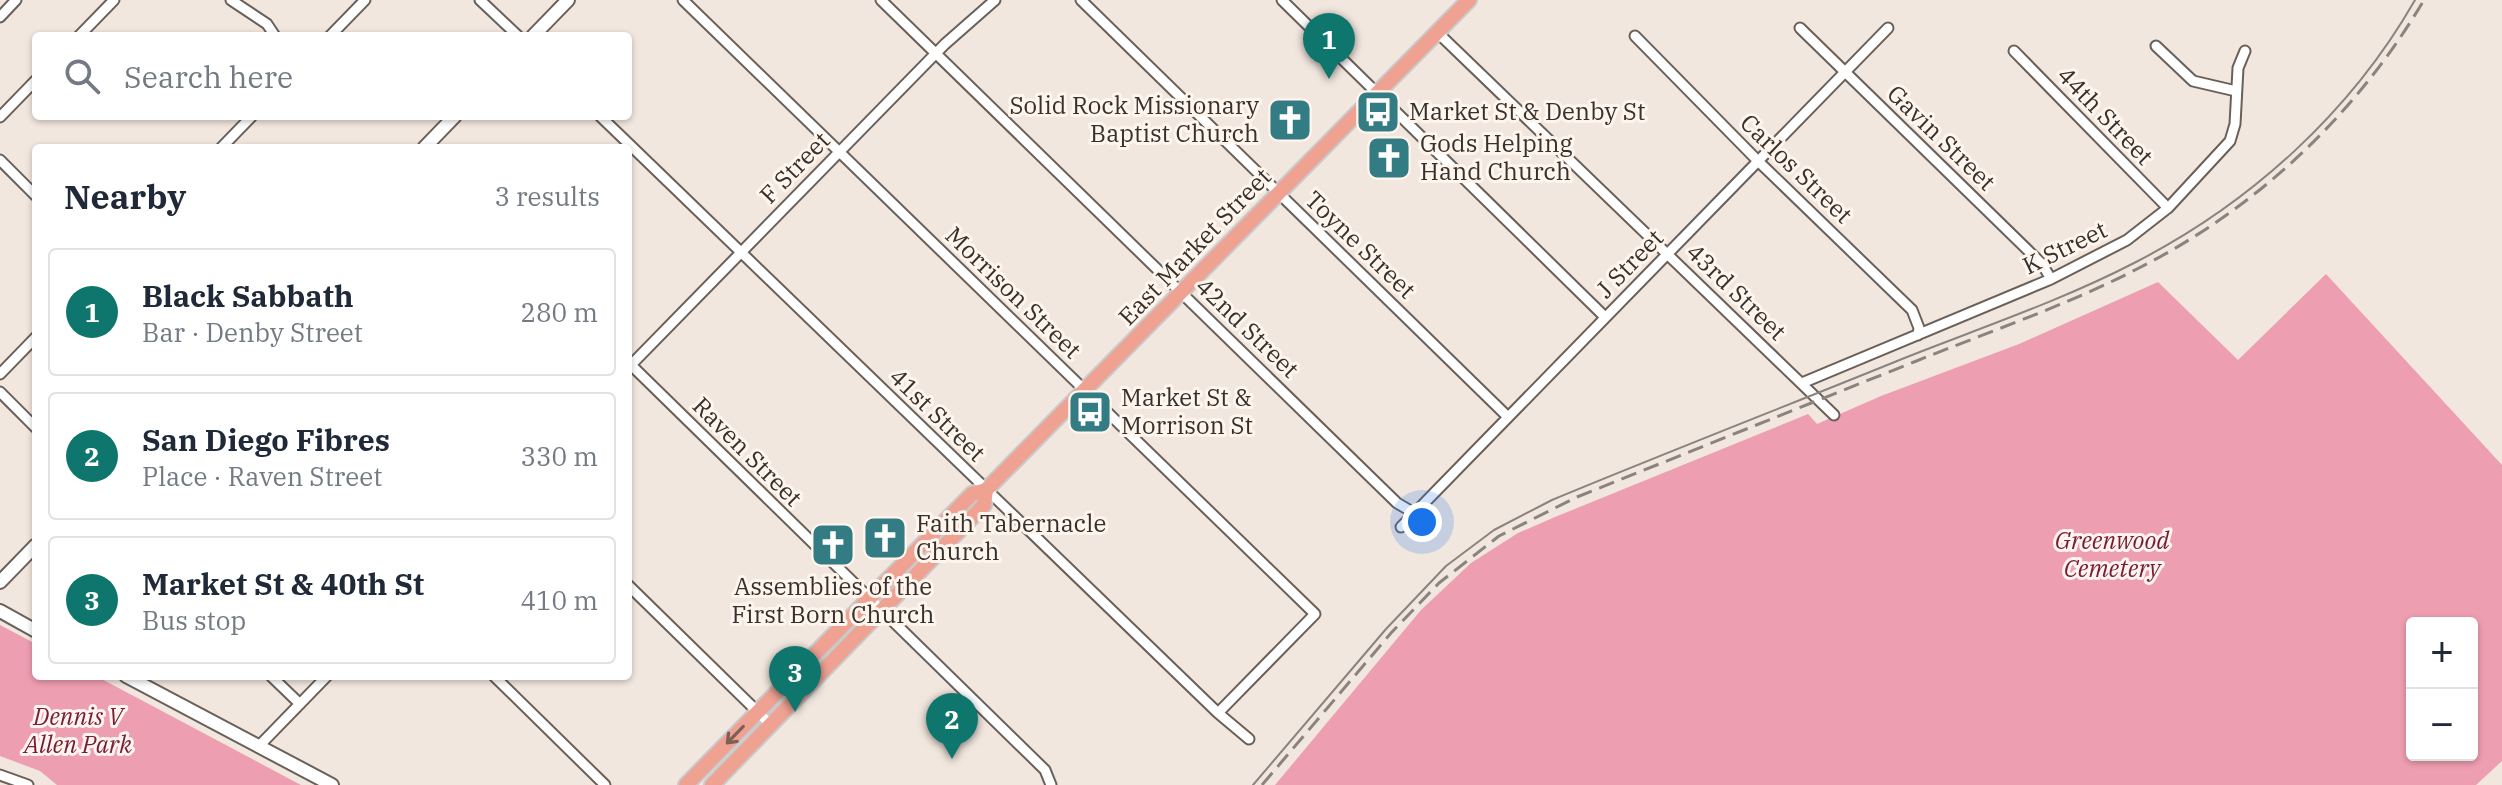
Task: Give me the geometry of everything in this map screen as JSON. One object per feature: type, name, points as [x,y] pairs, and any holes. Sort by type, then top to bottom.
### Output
[{"type":"main road","name":"East Market Street","points":[[686,785],[972,494],[986,490],[1469,0]]},
{"type":"main road","name":"East Market Street","points":[[716,784],[984,505],[986,490]]},
{"type":"street","points":[[0,17],[16,0]]},
{"type":"street","points":[[83,32],[114,0]]},
{"type":"street","points":[[231,0],[267,24],[272,32]]},
{"type":"street","points":[[334,32],[365,0]]},
{"type":"street","points":[[480,0],[514,32]]},
{"type":"street","points":[[537,32],[568,0]]},
{"type":"street","name":"Morrison Street","points":[[683,0],[1315,614],[1218,713]]},
{"type":"street","name":"42nd Street","points":[[881,0],[1397,503],[1414,513]]},
{"type":"street","name":"F Street","points":[[632,362],[935,53],[995,0]]},
{"type":"street","name":"Toyne Street","points":[[1081,0],[1508,417]]},
{"type":"street","points":[[1282,0],[1605,317]]},
{"type":"street","name":"Gavin Street","points":[[1800,28],[2042,264],[2051,279]]},
{"type":"street","name":"J Street","points":[[1401,527],[1888,28]]},
{"type":"street","name":"43rd Street","points":[[1437,32],[1834,415]]},
{"type":"street","name":"Carlos Street","points":[[1635,36],[1912,310],[1919,328],[1918,335]]},
{"type":"street","points":[[2156,46],[2193,81],[2236,91]]},
{"type":"street","name":"44th Street","points":[[2014,51],[2168,208]]},
{"type":"street","name":"K Street","points":[[1802,383],[2051,279],[2127,240],[2168,208],[2230,141],[2235,124],[2238,68],[2245,51]]},
{"type":"street","points":[[0,117],[32,84]]},
{"type":"street","points":[[225,144],[248,120]]},
{"type":"street","points":[[428,144],[451,120]]},
{"type":"street","name":"41st Street","points":[[604,120],[629,144]]},
{"type":"street","name":"41st Street","points":[[632,147],[1218,713],[1249,739]]},
{"type":"street","points":[[0,160],[32,192]]},
{"type":"street","points":[[0,374],[32,341]]},
{"type":"street","name":"Raven Street","points":[[632,368],[1045,770],[1051,785]]},
{"type":"street","points":[[0,392],[32,424]]},
{"type":"street","points":[[0,582],[32,549]]},
{"type":"street","points":[[632,589],[771,725]]},
{"type":"street","points":[[0,611],[32,629]]},
{"type":"street","points":[[133,680],[332,785]]},
{"type":"street","points":[[275,680],[300,704]]},
{"type":"street","points":[[258,747],[323,680]]},
{"type":"street","points":[[498,680],[605,785]]},
{"type":"street","points":[[702,768],[716,784]]},
{"type":"street","points":[[0,775],[28,785]]},
{"type":"green space","name":"Greenwood Cemetery","points":[[2326,274],[2502,465],[2502,761],[2476,785],[1275,785],[1421,610],[1471,563],[1518,533],[1808,414],[1817,424],[1881,396],[2019,344],[2158,282],[2238,360]]},
{"type":"green space","name":"Dennis V Allen Park","points":[[0,625],[32,642],[32,680],[104,680],[301,785],[57,785],[40,771],[0,756]]},
{"type":"tram line","points":[[1253,785],[1386,629],[1446,566],[1494,530],[1552,500],[2052,301],[2108,276],[2178,238],[2258,183],[2329,117],[2361,80],[2415,0]]},
{"type":"railway","points":[[1262,785],[1391,633],[1439,583],[1499,536],[1577,497],[2082,295],[2181,245],[2262,188],[2335,120],[2397,42],[2424,0]]},
{"type":"place","name":"Black Sabbath","points":[[1329,79]]},
{"type":"place","name":"Market St & Denby St","points":[[1378,112]]},
{"type":"place","name":"Solid Rock Missionary Baptist Church","points":[[1290,120]]},
{"type":"place","name":"Gods Helping Hand Church","points":[[1389,158]]},
{"type":"place","name":"Market St & Morrison St","points":[[1090,412]]},
{"type":"place","name":"Faith Tabernacle Church","points":[[885,538]]},
{"type":"place","name":"Assemblies of the First Born Church","points":[[833,545]]},
{"type":"place","name":"Market St & 40th St","points":[[795,712]]},
{"type":"place","name":"San Diego Fibres","points":[[952,759]]}]
